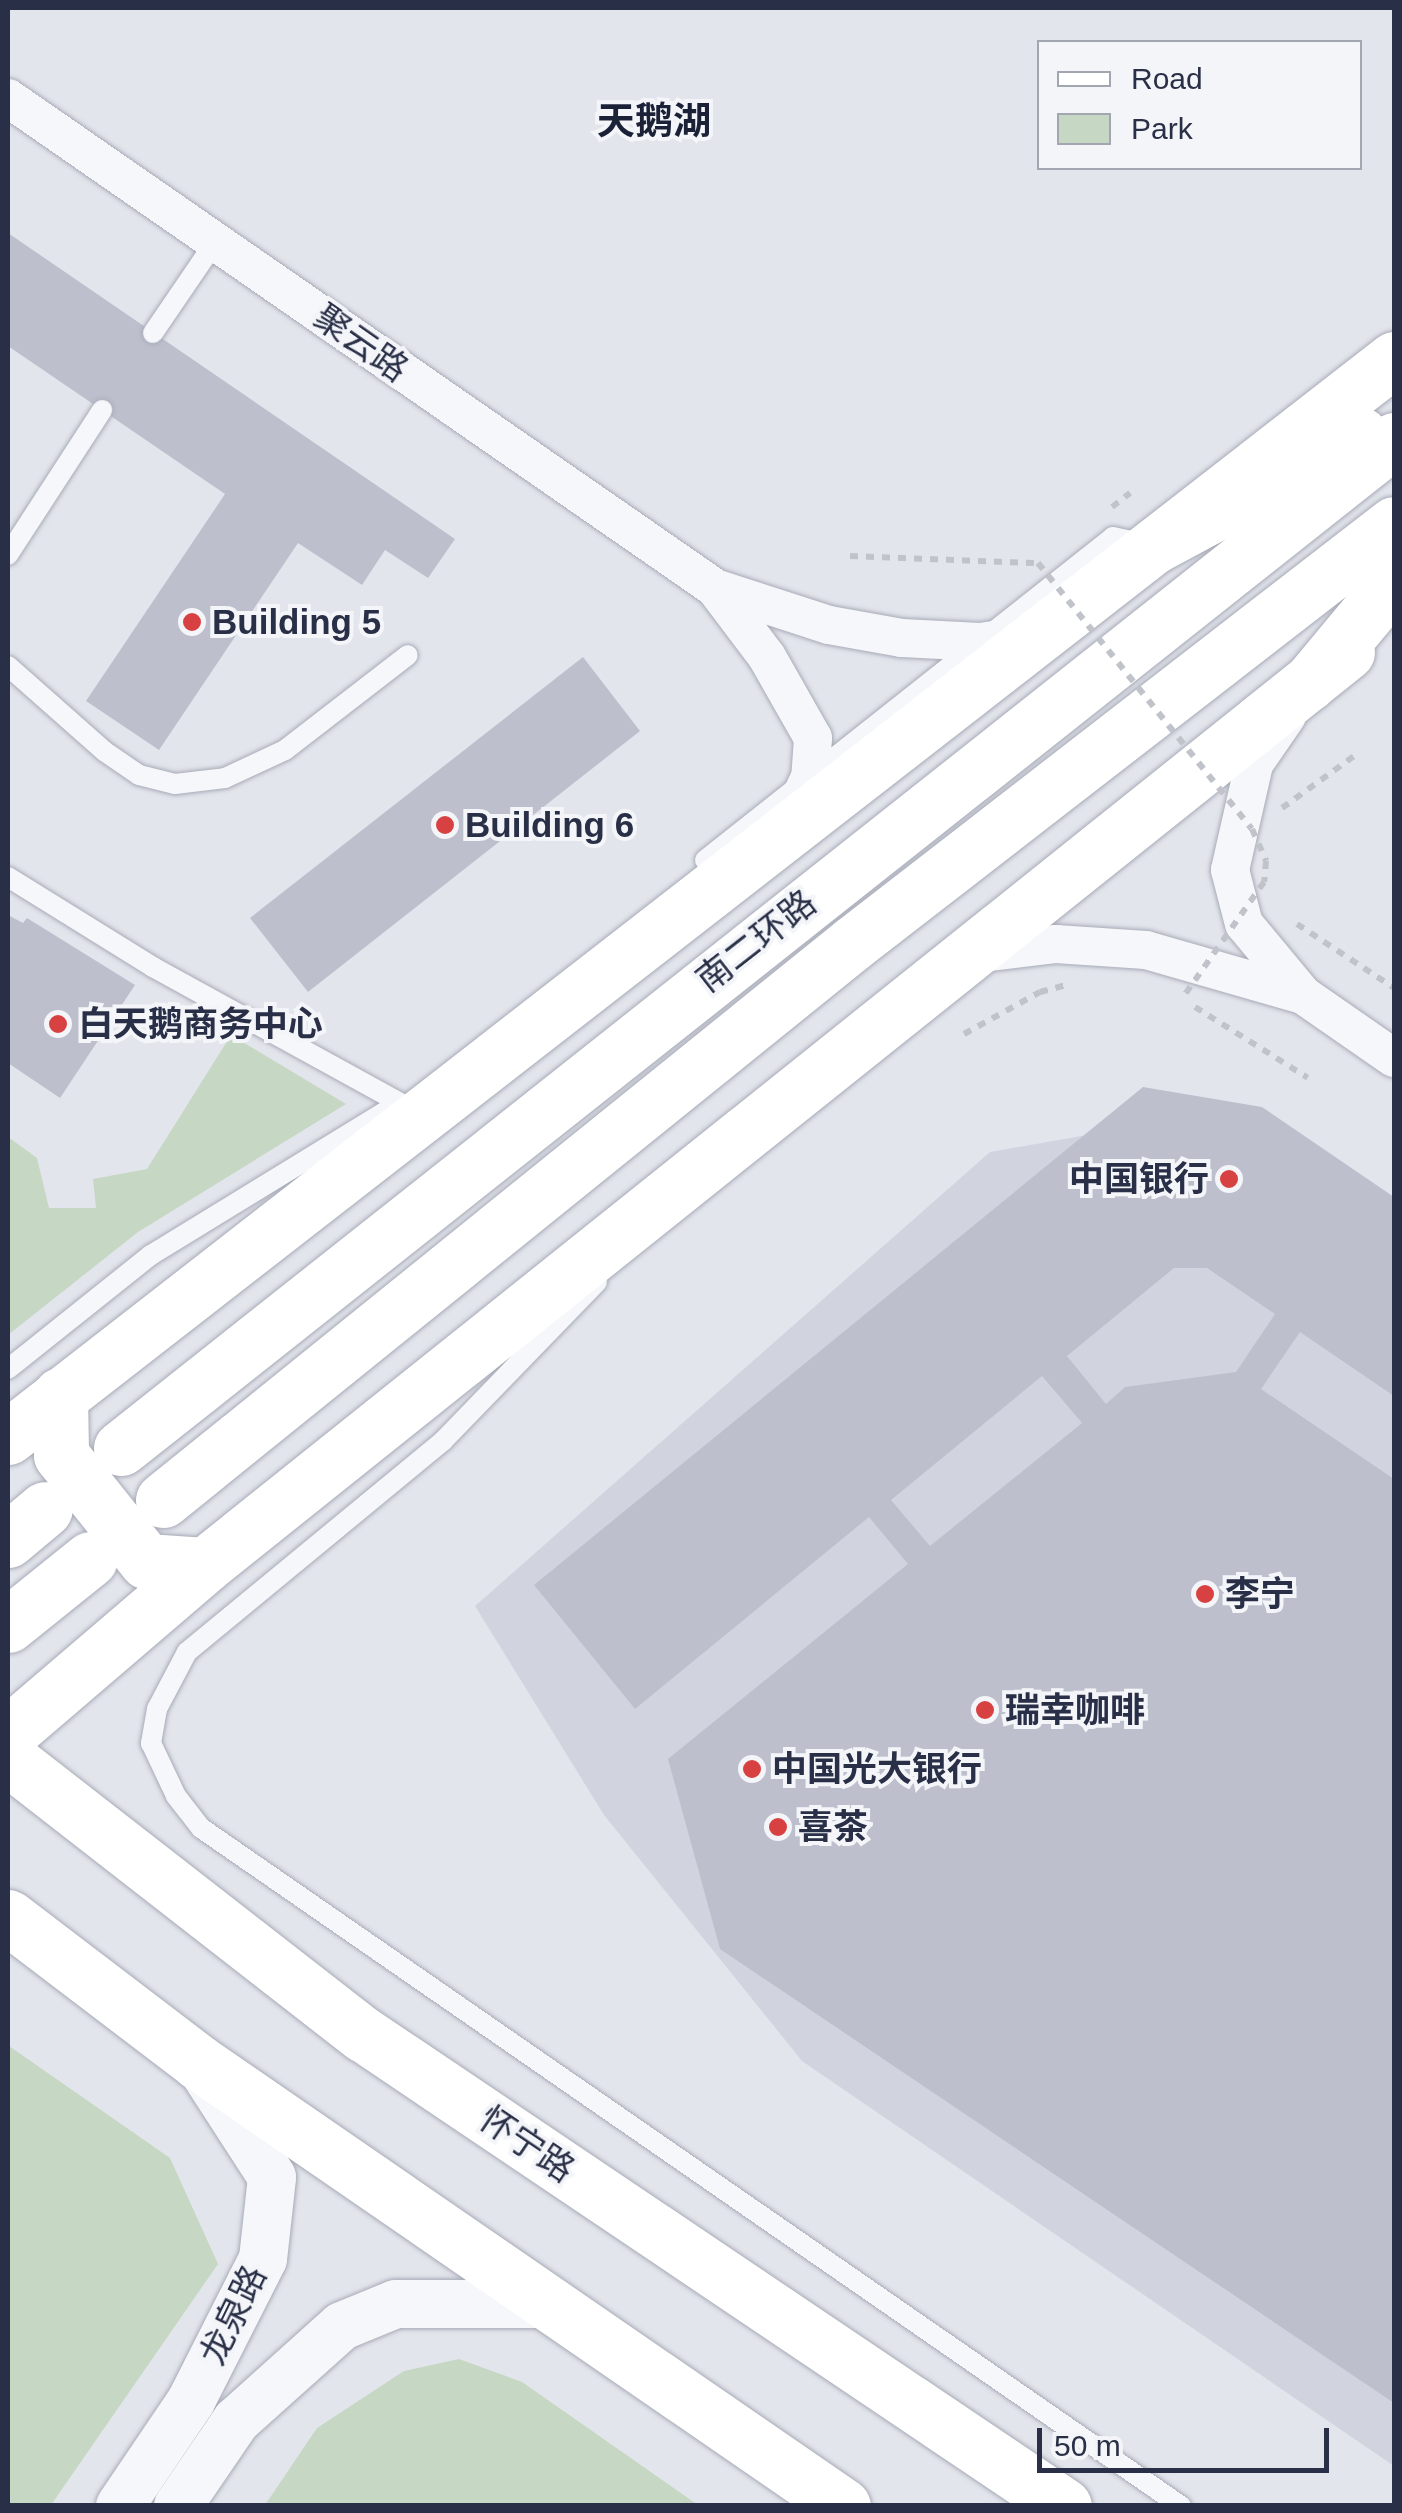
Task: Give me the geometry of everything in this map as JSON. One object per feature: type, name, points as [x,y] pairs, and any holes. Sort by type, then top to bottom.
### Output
[{"type":"main road","points":[[8,1437],[1394,359]]},
{"type":"main road","points":[[1154,546],[1394,417]]},
{"type":"main road","name":"南二环路","points":[[121,1448],[1394,440]]},
{"type":"main road","name":"南二环路","points":[[163,1500],[853,943],[1394,524]]},
{"type":"main road","points":[[1309,683],[1394,580]]},
{"type":"main road","points":[[8,1734],[205,1565],[707,1169],[1394,614]]},
{"type":"main road","points":[[60,1394],[62,1455],[146,1560],[205,1565]]},
{"type":"main road","points":[[8,1625],[90,1559]]},
{"type":"main road","name":"怀宁路","points":[[8,1758],[363,2034],[1064,2506]]},
{"type":"main road","points":[[8,1917],[198,2062],[843,2506]]},
{"type":"street","name":"聚云路","points":[[8,98],[715,588],[829,625],[980,642],[1042,633]]},
{"type":"street","name":"聚云路","points":[[715,588],[766,657],[812,738],[810,777],[782,836]]},
{"type":"street","points":[[1309,683],[1254,764],[1230,870],[1244,924],[1304,995],[1394,1058]]},
{"type":"street","points":[[974,954],[1056,944],[1146,950],[1304,995]]},
{"type":"street","name":"龙泉路","points":[[120,2506],[192,2402],[263,2259],[272,2177],[198,2062]]},
{"type":"street","name":"龙泉路","points":[[178,2506],[236,2421],[342,2326],[396,2304],[550,2304]]},
{"type":"lane","points":[[154,333],[215,242]]},
{"type":"lane","points":[[8,555],[102,410]]},
{"type":"lane","points":[[688,874],[1113,536],[1154,546]]},
{"type":"lane","points":[[8,666],[104,751],[138,775],[175,784],[225,778],[285,750],[408,655]]},
{"type":"lane","points":[[8,877],[153,968],[400,1103]]},
{"type":"lane","points":[[8,1369],[151,1255],[400,1103],[430,1079]]},
{"type":"lane","points":[[707,1169],[443,1441],[187,1652],[157,1709],[151,1743],[176,1796],[201,1828],[1182,2506]]},
{"type":"path","points":[[850,556],[1038,563],[1252,829],[1266,861],[1254,896],[1181,1000]]},
{"type":"path","points":[[1252,829],[1354,756]]},
{"type":"path","points":[[1254,896],[1269,906]]},
{"type":"path","points":[[1285,916],[1394,988]]},
{"type":"path","points":[[964,1034],[1040,992],[1071,984]]},
{"type":"path","points":[[1163,997],[1181,1000],[1231,1024],[1308,1078]]},
{"type":"shaded area","points":[[1217,1112],[1394,1236],[1394,2466],[802,2061],[604,1815],[475,1606],[990,1152]]},
{"type":"green space","points":[[231,1035],[346,1104],[138,1232],[8,1335],[8,1137],[37,1158],[49,1208],[96,1208],[93,1179],[147,1169]]},
{"type":"green space","points":[[9,2046],[170,2158],[218,2264],[51,2505],[8,2505]]},
{"type":"green space","points":[[459,2359],[522,2382],[698,2505],[265,2505],[317,2428],[404,2371]]},
{"type":"building","points":[[8,233],[455,539],[428,578],[385,550],[362,585],[298,543],[159,750],[86,701],[225,494],[8,346]]},
{"type":"building","name":"Building 6","points":[[583,657],[640,731],[308,992],[250,918]]},
{"type":"building","name":"白天鹅商务中心","points":[[8,915],[23,923],[27,918],[135,985],[60,1098],[8,1063]]},
{"type":"building","points":[[1143,1087],[1262,1107],[1394,1197],[1394,1396],[1300,1332],[1261,1389],[1394,1479],[1394,2403],[720,1949],[668,1759],[908,1564],[869,1517],[635,1709],[534,1585]],"holes":[[[1174,1268],[1207,1268],[1275,1314],[1236,1372],[1125,1387],[1106,1404],[1067,1356]],[[1042,1376],[1082,1423],[930,1546],[891,1500]]]},
{"type":"place","name":"Building 5","points":[[192,622]]},
{"type":"place","name":"Building 6","points":[[445,825]]},
{"type":"place","name":"白天鹅商务中心","points":[[58,1024]]},
{"type":"place","name":"中国银行","points":[[1229,1179]]},
{"type":"place","name":"李宁","points":[[1205,1594]]},
{"type":"place","name":"瑞幸咖啡","points":[[985,1710]]},
{"type":"place","name":"中国光大银行","points":[[752,1769]]},
{"type":"place","name":"喜茶","points":[[778,1827]]},
{"type":"district","name":"天鹅湖","points":[[654,122]]}]
